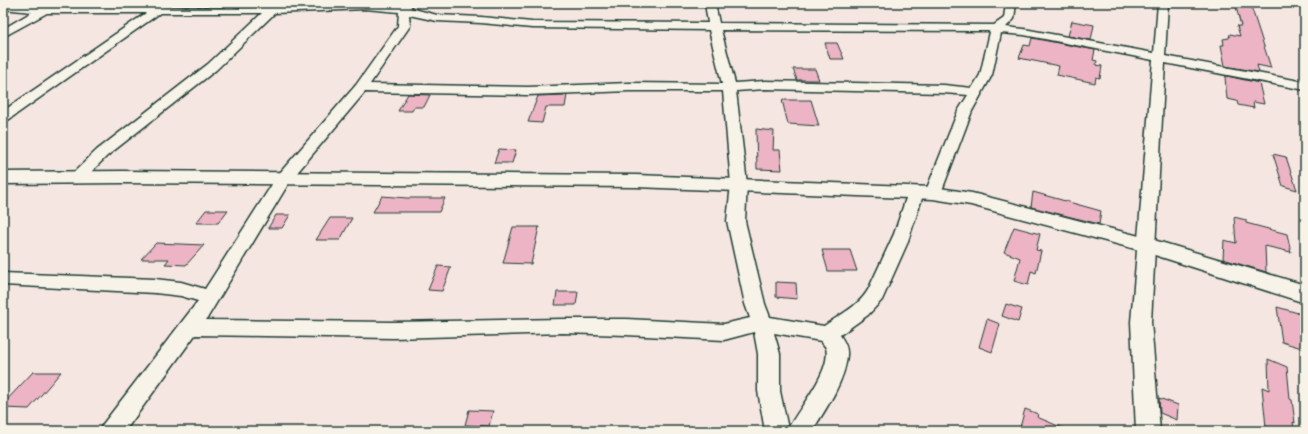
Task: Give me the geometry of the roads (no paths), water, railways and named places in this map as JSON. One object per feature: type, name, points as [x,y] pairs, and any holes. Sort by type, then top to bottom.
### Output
[{"type":"street","points":[[3,117],[167,3]]},
{"type":"street","points":[[710,3],[729,86],[739,184],[736,221],[755,304],[762,323],[769,354],[769,391],[777,431]]},
{"type":"street","points":[[827,334],[871,301],[876,293],[898,248],[908,222],[925,192],[965,110],[986,75],[997,28],[1009,19],[1011,3]]},
{"type":"street","points":[[1148,431],[1141,322],[1163,3]]},
{"type":"street","points":[[3,6],[244,11],[275,6],[407,6],[437,18],[481,20],[519,24],[630,26],[938,26],[997,28],[1159,57],[1305,86]]},
{"type":"street","points":[[76,178],[102,153],[212,67],[275,6]]},
{"type":"street","points":[[111,431],[202,310],[264,207],[284,178],[361,88],[404,26],[407,6]]},
{"type":"street","points":[[3,34],[50,7]]},
{"type":"street","points":[[361,88],[528,90],[629,87],[703,88],[765,85],[944,89],[976,92]]},
{"type":"street","points":[[3,178],[76,178],[122,176],[568,180],[739,184],[925,192],[972,199],[1146,245],[1305,294]]},
{"type":"street","points":[[3,279],[142,285],[181,289],[209,298]]},
{"type":"street","points":[[190,327],[393,330],[626,326],[724,332],[762,323],[827,334],[836,347],[837,358],[814,410],[799,431]]}]
